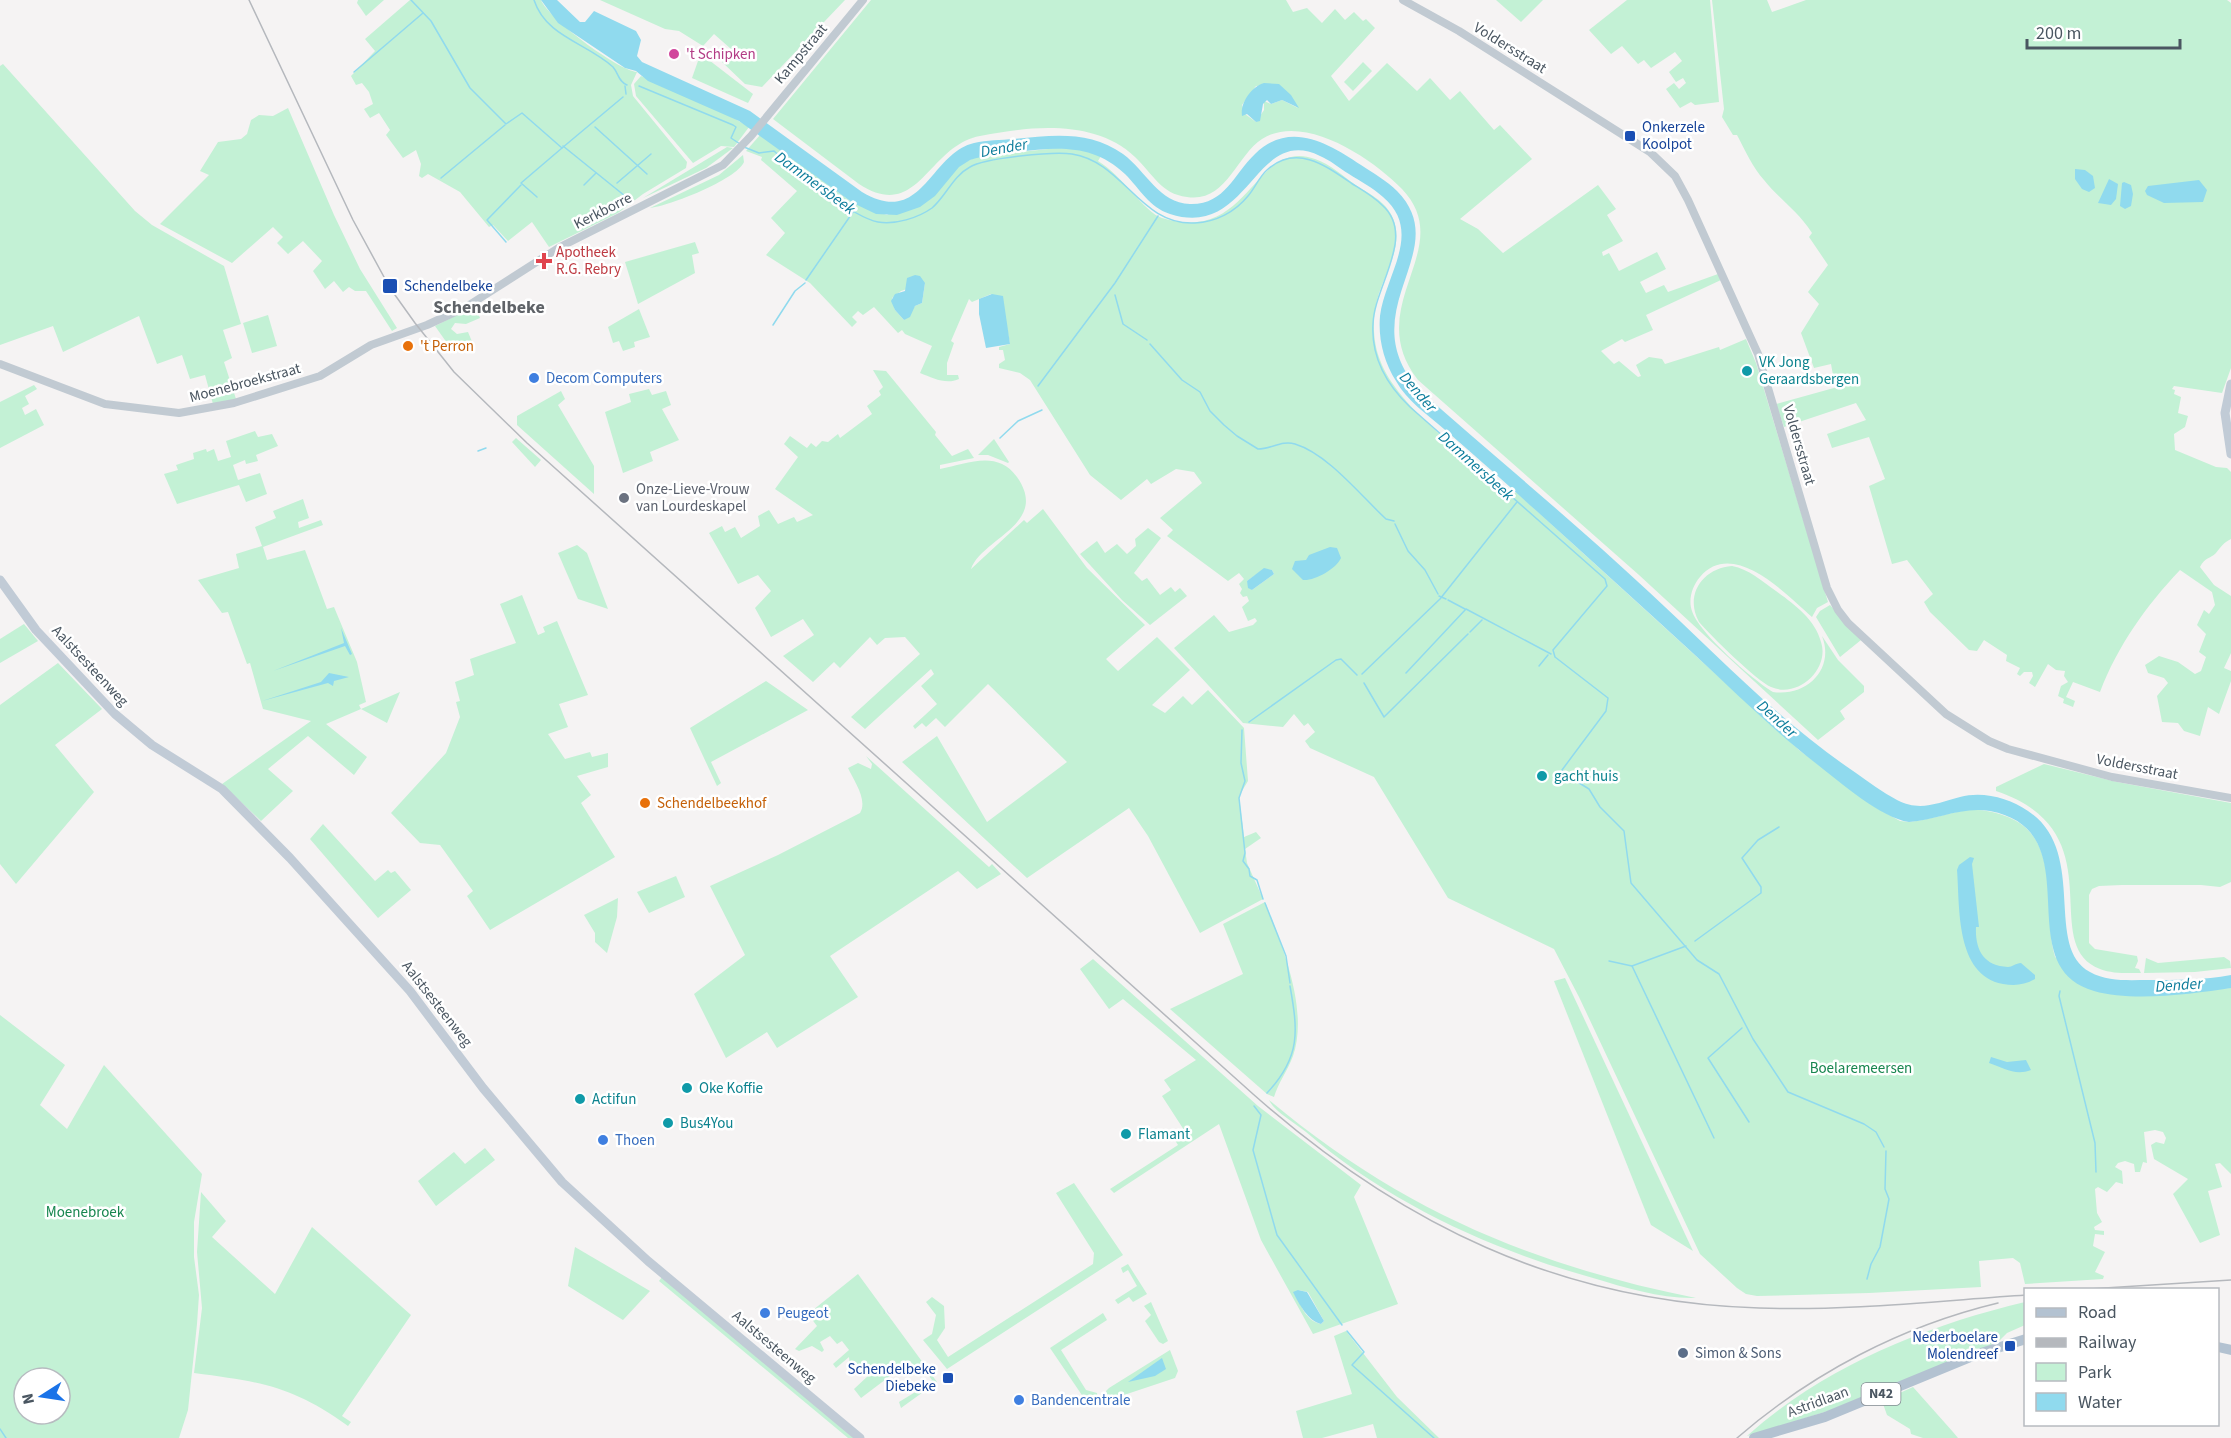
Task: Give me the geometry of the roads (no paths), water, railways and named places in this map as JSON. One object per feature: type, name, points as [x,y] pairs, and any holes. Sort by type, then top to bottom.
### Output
[{"type":"main road","points":[[2231,384],[2225,412],[2231,454]]},
{"type":"main road","name":"Aalstsesteenweg","points":[[0,580],[36,630],[114,714],[152,745],[227,794],[298,866],[410,992],[490,1096],[562,1182],[648,1261],[860,1438]]},
{"type":"main road","name":"Astridlaan","points":[[1754,1438],[1825,1417],[1977,1354],[2024,1339]]},
{"type":"street","name":"Kampstraat","points":[[759,126],[863,0]]},
{"type":"street","name":"Voldersstraat","points":[[1403,0],[1459,31],[1646,149],[1675,176],[1758,354],[1827,588],[1848,623],[1946,714],[1989,741],[2008,749],[2112,777],[2231,798]]},
{"type":"street","name":"Kerkborre","points":[[420,328],[466,307],[560,247],[723,165],[735,155],[759,126]]},
{"type":"street","name":"Moenebroekstraat","points":[[0,364],[105,404],[179,413],[234,403],[310,380],[371,345],[420,328]]},
{"type":"water","name":"Dender","points":[[541,0],[557,0],[580,22],[585,22],[594,11],[636,31],[641,40],[637,56],[642,62],[750,111],[862,192],[882,201],[899,201],[912,195],[959,150],[984,141],[1070,136],[1097,141],[1123,154],[1161,192],[1179,202],[1190,204],[1212,200],[1227,187],[1255,154],[1268,144],[1282,138],[1309,138],[1335,149],[1393,187],[1412,213],[1416,236],[1412,259],[1397,307],[1394,333],[1400,360],[1418,389],[1621,566],[1775,710],[1828,753],[1876,787],[1905,804],[1921,806],[1969,795],[1987,795],[2013,802],[2028,811],[2046,828],[2057,850],[2062,873],[2069,942],[2076,960],[2090,972],[2111,979],[2126,980],[2211,978],[2231,975],[2231,988],[2181,994],[2126,996],[2094,991],[2069,977],[2055,955],[2050,928],[2045,870],[2038,844],[2021,823],[1990,811],[1980,810],[1909,822],[1874,807],[1771,726],[1502,480],[1418,407],[1406,395],[1392,374],[1385,358],[1380,333],[1383,301],[1399,254],[1401,225],[1395,210],[1383,197],[1327,160],[1298,150],[1280,155],[1265,167],[1235,199],[1218,211],[1197,218],[1170,214],[1156,207],[1125,174],[1100,157],[1074,150],[1032,150],[970,160],[959,167],[935,196],[920,207],[897,215],[876,214],[853,203],[739,121],[648,81],[636,71],[625,68],[558,23]]},
{"type":"water","points":[[1264,83],[1279,84],[1291,95],[1299,108],[1282,100],[1271,104],[1267,100],[1263,104],[1260,121],[1256,122],[1247,114],[1242,116],[1247,96]]},
{"type":"water","points":[[2075,169],[2085,170],[2093,176],[2095,188],[2089,192],[2082,189],[2075,179]]},
{"type":"water","points":[[2109,179],[2118,184],[2116,199],[2111,205],[2098,203]]},
{"type":"water","points":[[2199,180],[2207,190],[2203,202],[2164,203],[2147,195],[2145,191],[2148,186]]},
{"type":"water","points":[[2122,183],[2131,185],[2133,194],[2131,206],[2125,209],[2120,206]]},
{"type":"water","points":[[920,276],[925,283],[922,303],[915,306],[910,317],[904,320],[891,301],[895,294],[905,291],[907,278]]},
{"type":"water","points":[[992,294],[1003,296],[1010,344],[986,348],[979,314],[979,299]]},
{"type":"water","points":[[1330,547],[1337,548],[1341,558],[1325,574],[1303,580],[1292,569],[1295,561],[1306,560],[1309,555]]},
{"type":"water","points":[[1264,568],[1272,570],[1274,574],[1252,590],[1248,588],[1247,581]]},
{"type":"water","points":[[341,628],[352,654],[350,655],[345,646],[273,671],[344,643]]},
{"type":"water","points":[[329,673],[349,677],[334,681],[333,686],[328,683],[262,701],[321,682]]},
{"type":"water","points":[[1970,857],[1974,858],[1972,864],[1979,927],[1976,927],[1976,935],[1982,955],[1999,966],[2010,967],[2021,963],[2035,975],[2035,979],[2024,984],[2003,984],[1987,978],[1976,968],[1968,954],[1960,920],[1957,870],[1959,865]]},
{"type":"water","points":[[1991,1057],[2007,1062],[2026,1060],[2031,1070],[2010,1071],[1989,1063]]},
{"type":"water","points":[[1298,1290],[1307,1292],[1324,1321],[1321,1324],[1308,1316],[1301,1307],[1293,1292]]},
{"type":"water","points":[[1162,1358],[1166,1369],[1155,1376],[1128,1382]]},
{"type":"waterway","points":[[411,0],[431,21],[470,88],[506,124],[522,113],[562,148],[623,97]]},
{"type":"waterway","name":"Dammersbeek","points":[[534,0],[548,23],[603,59],[613,67],[620,79],[627,85]]},
{"type":"waterway","points":[[354,72],[423,13]]},
{"type":"waterway","points":[[625,86],[626,94]]},
{"type":"waterway","name":"Dammersbeek","points":[[639,86],[733,125],[736,127],[731,138],[740,144]]},
{"type":"waterway","points":[[441,178],[505,125]]},
{"type":"waterway","points":[[595,127],[647,174]]},
{"type":"waterway","points":[[563,146],[625,196]]},
{"type":"waterway","name":"Dammersbeek","points":[[744,147],[759,153],[774,151],[839,202],[867,218],[885,223],[906,220],[926,212],[970,167],[1004,158],[1063,153],[1090,159],[1119,180],[1146,205],[1160,215],[1176,221],[1195,223],[1210,221],[1224,215],[1243,202],[1267,170],[1278,162],[1299,158],[1321,164],[1379,202],[1392,217],[1396,231],[1395,246],[1375,309],[1373,324],[1375,348],[1382,370],[1394,389],[1410,407],[1605,579],[1607,586],[1553,650],[1555,657],[1608,698],[1606,711],[1562,770],[1563,773],[1589,789],[1600,807],[1624,831],[1631,883],[1697,960],[1719,974],[1753,1039],[1788,1092],[1864,1124],[1876,1132],[1884,1147]]},
{"type":"waterway","points":[[537,197],[521,183],[562,148]]},
{"type":"waterway","points":[[617,183],[651,154]]},
{"type":"waterway","points":[[584,185],[596,173]]},
{"type":"waterway","points":[[506,242],[487,220],[521,185]]},
{"type":"waterway","points":[[806,280],[853,212]]},
{"type":"waterway","points":[[1038,386],[1115,283],[1158,216]]},
{"type":"waterway","points":[[773,325],[795,291],[805,283]]},
{"type":"waterway","points":[[1115,295],[1123,324],[1147,340]]},
{"type":"waterway","points":[[1150,344],[1182,380],[1200,392],[1210,411],[1237,436],[1258,449],[1290,443],[1307,449],[1332,466],[1386,519],[1394,521]]},
{"type":"waterway","points":[[1000,438],[1018,421],[1042,410]]},
{"type":"waterway","points":[[478,451],[486,448]]},
{"type":"waterway","name":"Dammersbeek","points":[[1362,674],[1440,599],[1517,502]]},
{"type":"waterway","points":[[1395,524],[1408,551],[1425,570],[1438,594]]},
{"type":"waterway","name":"Dammersbeek","points":[[1439,596],[1446,599]]},
{"type":"waterway","points":[[1448,600],[1465,609]]},
{"type":"waterway","points":[[1406,673],[1466,609],[1551,654]]},
{"type":"waterway","points":[[1470,632],[1482,620]]},
{"type":"waterway","points":[[1364,683],[1384,717],[1468,634]]},
{"type":"waterway","points":[[1539,666],[1548,655]]},
{"type":"waterway","name":"Dammersbeek","points":[[1249,722],[1336,660],[1341,659],[1357,675]]},
{"type":"waterway","name":"Dammersbeek","points":[[1242,730],[1241,763],[1245,781],[1239,798],[1245,853],[1243,861],[1249,869],[1250,876],[1257,880],[1263,899]]},
{"type":"waterway","points":[[1695,941],[1761,893],[1761,887],[1742,858],[1758,840],[1779,827]]},
{"type":"waterway","name":"Dammersbeek","points":[[1265,903],[1286,956],[1290,983]]},
{"type":"waterway","points":[[1686,946],[1632,966],[1714,1138]]},
{"type":"waterway","points":[[1609,961],[1632,966]]},
{"type":"waterway","name":"Dammersbeek","points":[[1267,1093],[1286,1067],[1294,1043],[1295,1017],[1290,986]]},
{"type":"waterway","points":[[2060,991],[2059,996],[2095,1143],[2096,1172]]},
{"type":"waterway","points":[[1742,1028],[1708,1058],[1749,1122]]},
{"type":"waterway","name":"Dammersbeek","points":[[1254,1106],[1261,1115],[1253,1150],[1277,1235],[1342,1325]]},
{"type":"waterway","points":[[1867,1279],[1871,1264],[1880,1247],[1889,1199],[1885,1189],[1886,1151]]},
{"type":"waterway","name":"Dammersbeek","points":[[1347,1331],[1364,1352],[1352,1365],[1434,1438]]},
{"type":"waterway","points":[[0,1429],[6,1438]]},
{"type":"railway","points":[[249,0],[353,220],[390,288],[454,372],[527,443],[1253,1094],[1309,1140],[1366,1181],[1425,1217],[1486,1248],[1550,1272],[1616,1290],[1686,1302],[1792,1309],[1892,1305],[2024,1295]]},
{"type":"railway","points":[[2105,1288],[2231,1280]]},
{"type":"railway","points":[[1737,1438],[1796,1393],[1860,1355],[1927,1325],[1998,1303]]},
{"type":"place","name":"'t Schipken","points":[[674,54]]},
{"type":"place","name":"Onkerzele Koolpot","points":[[1630,136]]},
{"type":"place","name":"Apotheek R.G. Rebry","points":[[544,261]]},
{"type":"place","name":"Schendelbeke","points":[[390,286]]},
{"type":"place","name":"'t Perron","points":[[408,346]]},
{"type":"place","name":"VK Jong Geraardsbergen","points":[[1747,371]]},
{"type":"place","name":"Decom Computers","points":[[534,378]]},
{"type":"place","name":"Onze-Lieve-Vrouw van Lourdeskapel","points":[[624,498]]},
{"type":"place","name":"gacht huis","points":[[1542,776]]},
{"type":"place","name":"Schendelbeekhof","points":[[645,803]]},
{"type":"place","name":"Oke Koffie","points":[[687,1088]]},
{"type":"place","name":"Actifun","points":[[580,1099]]},
{"type":"place","name":"Bus4You","points":[[668,1123]]},
{"type":"place","name":"Flamant","points":[[1126,1134]]},
{"type":"place","name":"Thoen","points":[[603,1140]]},
{"type":"place","name":"Peugeot","points":[[765,1313]]},
{"type":"place","name":"Nederboelare Molendreef","points":[[2010,1346]]},
{"type":"place","name":"Simon & Sons","points":[[1683,1353]]},
{"type":"place","name":"Schendelbeke Diebeke","points":[[948,1378]]},
{"type":"place","name":"Bandencentrale","points":[[1019,1400]]},
{"type":"district","name":"Schendelbeke","points":[[489,307]]},
{"type":"park label","name":"Boelaremeersen","points":[[1861,1068]]},
{"type":"park label","name":"Moenebroek","points":[[85,1212]]}]
